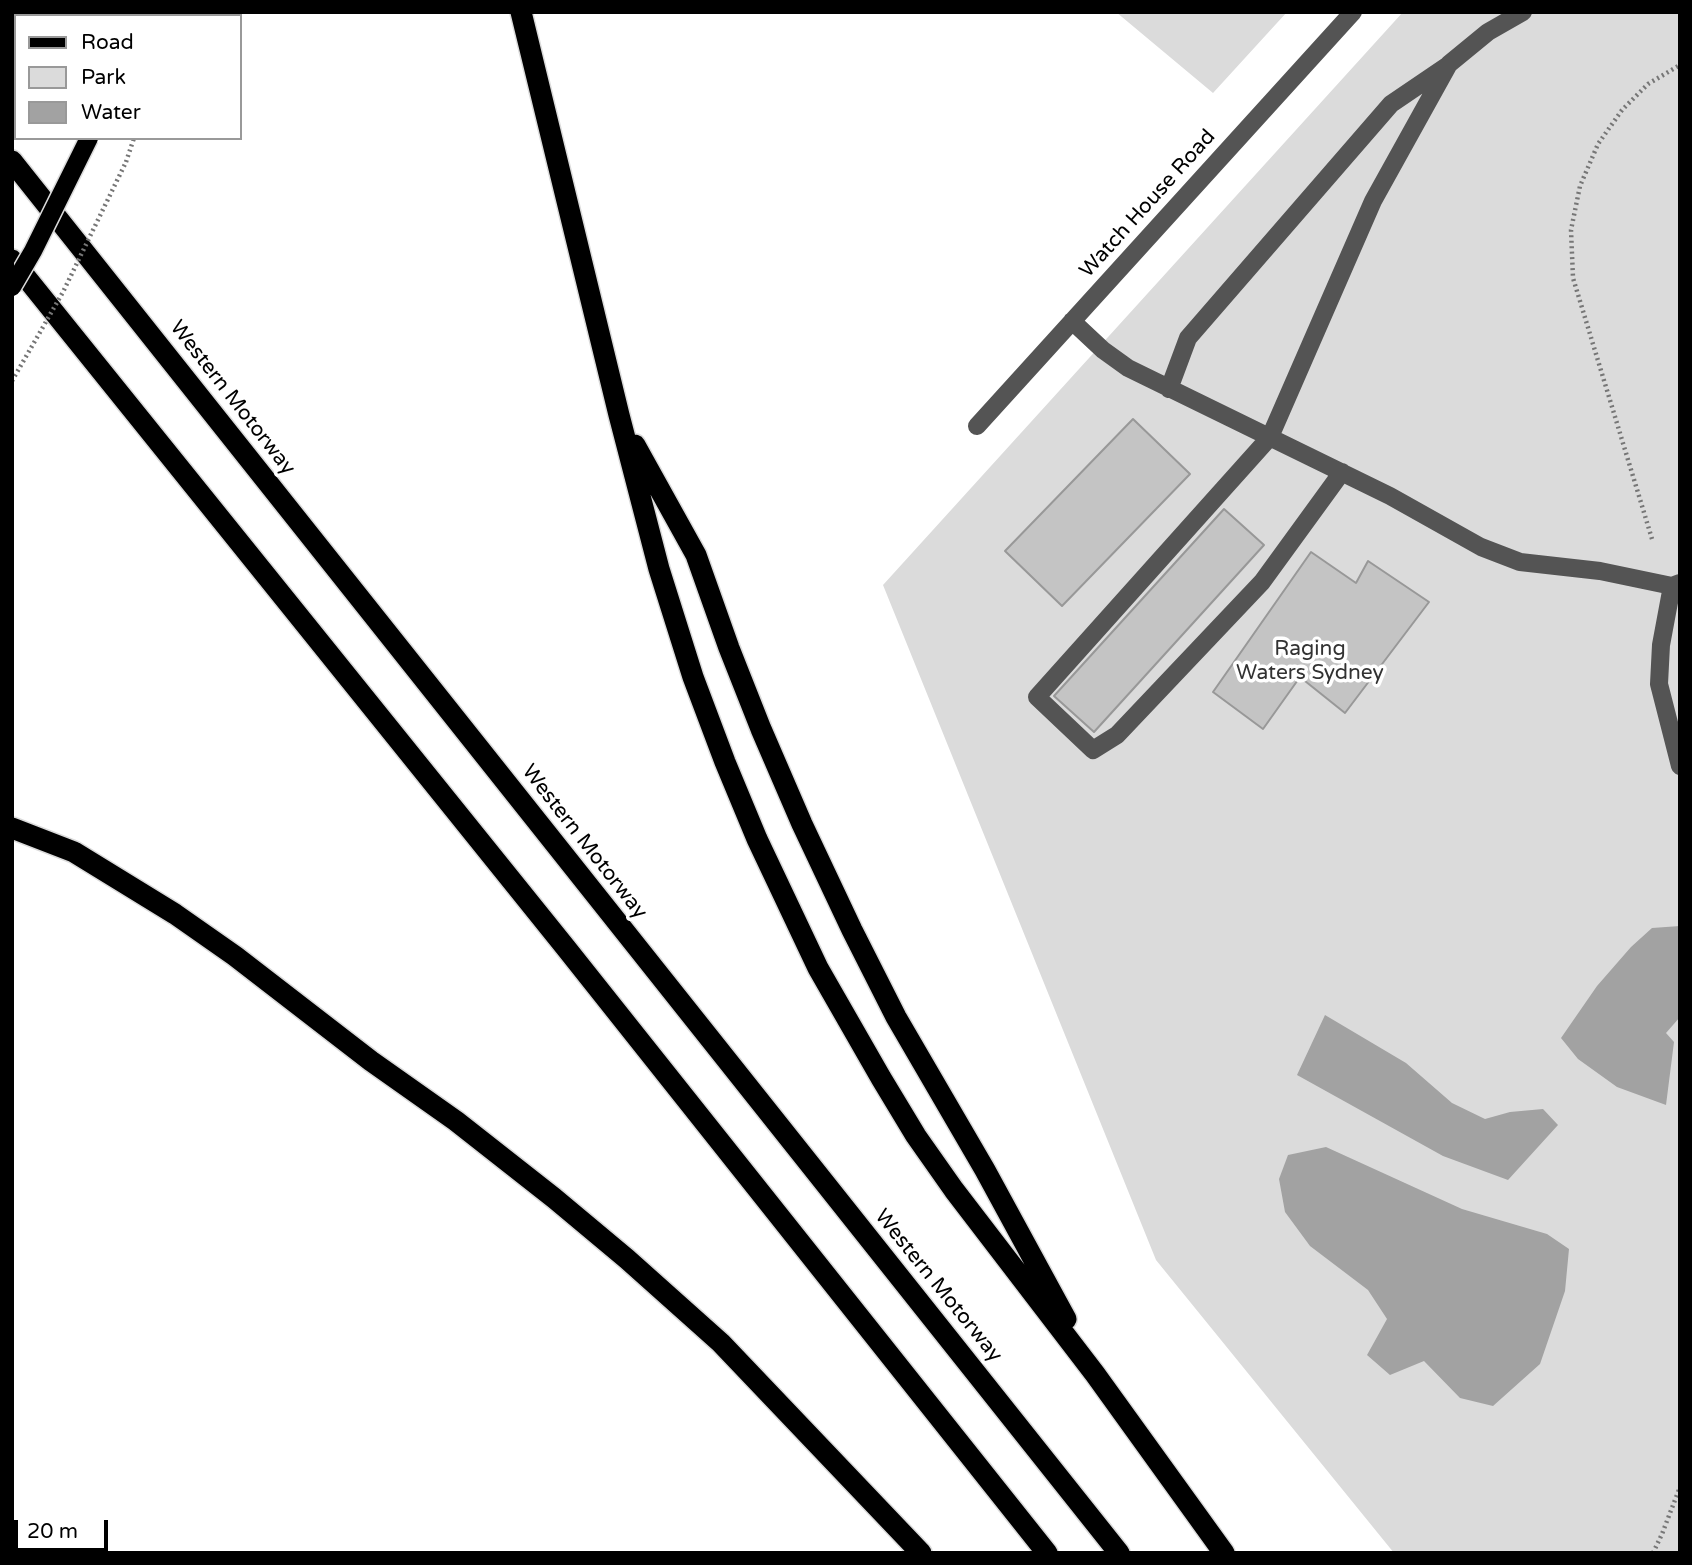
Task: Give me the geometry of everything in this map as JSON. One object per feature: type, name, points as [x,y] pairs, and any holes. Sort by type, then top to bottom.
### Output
[{"type":"highway","points":[[521,12],[659,569],[693,677],[757,839],[818,968],[916,1136],[1095,1374],[1224,1553]]},
{"type":"highway","name":"Western Motorway","points":[[12,161],[1119,1553]]},
{"type":"highway","points":[[12,260],[575,959],[1047,1553]]},
{"type":"highway","points":[[619,415],[696,555],[761,729],[852,930],[896,1017],[985,1170],[1095,1374]]},
{"type":"highway","points":[[12,828],[74,852],[175,914],[456,1121],[554,1198],[721,1343],[921,1553]]},
{"type":"main road","points":[[12,287],[33,251],[88,140]]},
{"type":"street","name":"Watch House Road","points":[[977,426],[1353,12]]},
{"type":"street","points":[[1169,389],[1188,338],[1391,103],[1450,64],[1489,32],[1522,12]]},
{"type":"street","points":[[1342,472],[1262,582],[1117,734],[1093,750],[1037,697],[1270,437],[1373,201],[1450,64]]},
{"type":"street","points":[[1072,321],[1128,369],[1391,496],[1481,547],[1520,562],[1600,571],[1676,585],[1661,645],[1659,684],[1680,766]]},
{"type":"path","points":[[1652,540],[1573,278],[1571,230],[1580,186],[1598,145],[1622,110],[1648,84],[1680,65]]},
{"type":"path","points":[[12,381],[63,292],[126,162],[133,140]]},
{"type":"path","points":[[1653,1553],[1680,1487]]},
{"type":"green space","points":[[1116,12],[1287,12],[1213,93]]},
{"type":"green space","name":"Raging Waters Sydney","points":[[1403,12],[1680,12],[1680,1553],[1394,1553],[1156,1260],[883,585]]},
{"type":"water","points":[[1680,926],[1680,1017],[1666,1033],[1674,1042],[1666,1105],[1617,1087],[1578,1059],[1561,1038],[1597,986],[1631,947],[1652,928]]},
{"type":"water","points":[[1325,1015],[1406,1063],[1452,1103],[1485,1119],[1510,1112],[1543,1109],[1558,1125],[1508,1180],[1443,1156],[1297,1075]]},
{"type":"water","points":[[1326,1147],[1462,1209],[1547,1234],[1569,1249],[1565,1291],[1540,1364],[1493,1406],[1460,1398],[1424,1361],[1390,1375],[1367,1355],[1387,1319],[1368,1290],[1310,1246],[1285,1212],[1279,1179],[1288,1155]]},
{"type":"building","points":[[1133,419],[1190,474],[1062,606],[1005,551]]},
{"type":"building","points":[[1224,509],[1264,545],[1094,732],[1054,696]]},
{"type":"building","points":[[1311,552],[1356,583],[1368,561],[1429,602],[1345,713],[1300,677],[1263,729],[1213,692]]}]
